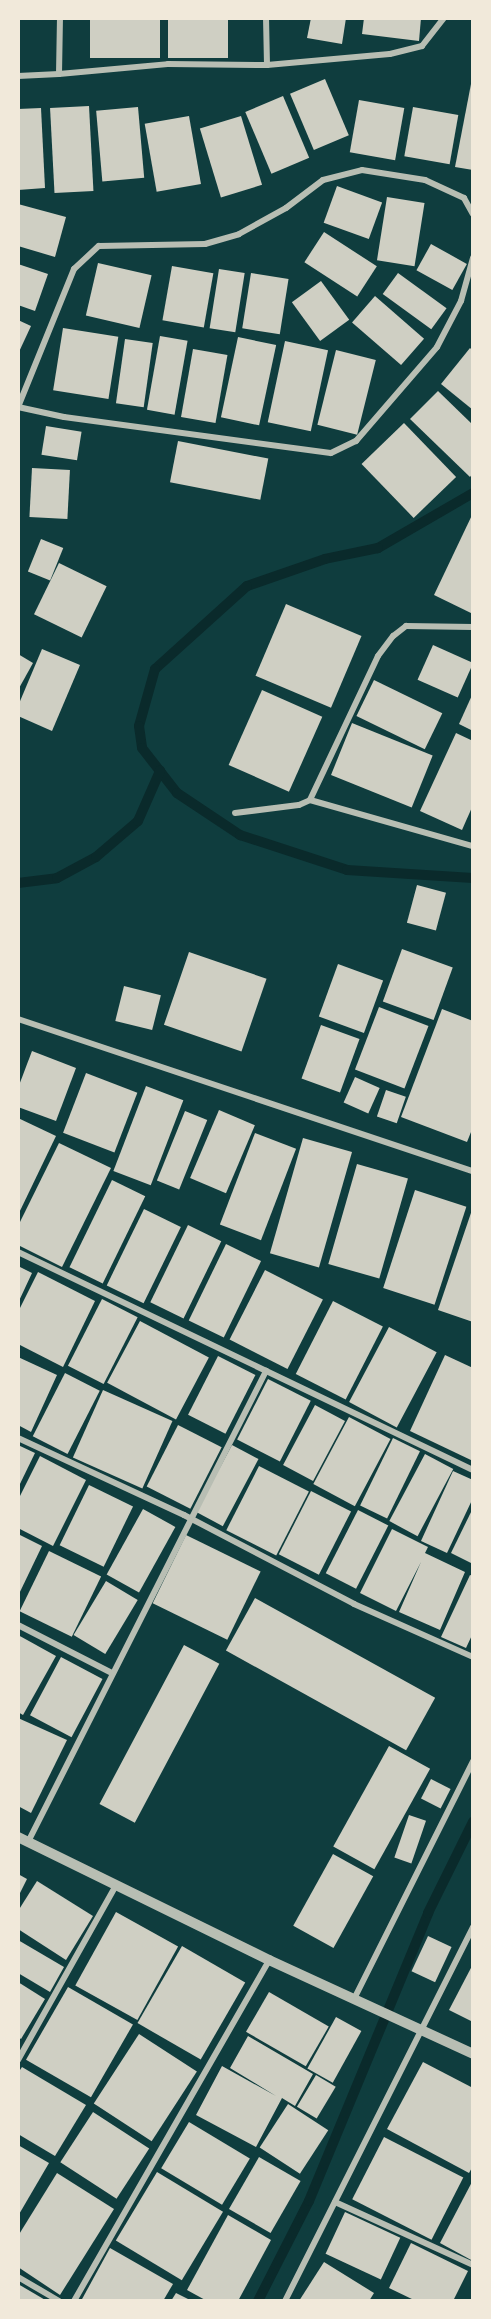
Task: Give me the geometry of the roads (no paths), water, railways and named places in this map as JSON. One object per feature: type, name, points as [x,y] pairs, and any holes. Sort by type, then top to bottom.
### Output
[{"type":"street","points":[[59,74],[60,18]]},
{"type":"street","points":[[266,18],[267,65]]},
{"type":"street","points":[[18,76],[168,64],[267,65],[390,54],[422,46],[444,18]]},
{"type":"street","points":[[473,214],[464,198],[425,180],[362,170],[323,180],[286,208],[239,234],[216,241],[99,246],[74,269],[18,407],[64,417],[332,453],[356,441],[437,347],[461,301],[473,258]]},
{"type":"street","points":[[235,813],[299,805],[310,800],[378,657],[393,636],[406,626],[473,627]]},
{"type":"street","points":[[310,800],[473,846]]},
{"type":"street","points":[[18,1019],[473,1171]]},
{"type":"street","points":[[18,1252],[473,1470]]},
{"type":"street","points":[[266,1371],[112,1673],[23,1840],[115,1887],[473,2054]]},
{"type":"street","points":[[18,1438],[190,1519],[354,1604],[473,1657]]},
{"type":"street","points":[[18,1625],[112,1673]]},
{"type":"street","points":[[354,1999],[473,1761]]},
{"type":"street","points":[[18,2060],[115,1887]]},
{"type":"street","points":[[285,2301],[473,1927]]},
{"type":"street","points":[[74,2301],[269,1960]]},
{"type":"street","points":[[335,2202],[473,2265]]},
{"type":"street","points":[[18,2277],[59,2301]]},
{"type":"waterway","points":[[473,493],[378,548],[325,559],[247,586],[155,669],[139,726],[142,748],[177,793],[240,835],[347,870],[473,878]]},
{"type":"waterway","points":[[18,883],[57,878],[96,857],[138,821],[160,771]]},
{"type":"waterway","points":[[258,2301],[309,2201],[428,1913],[473,1822]]}]
